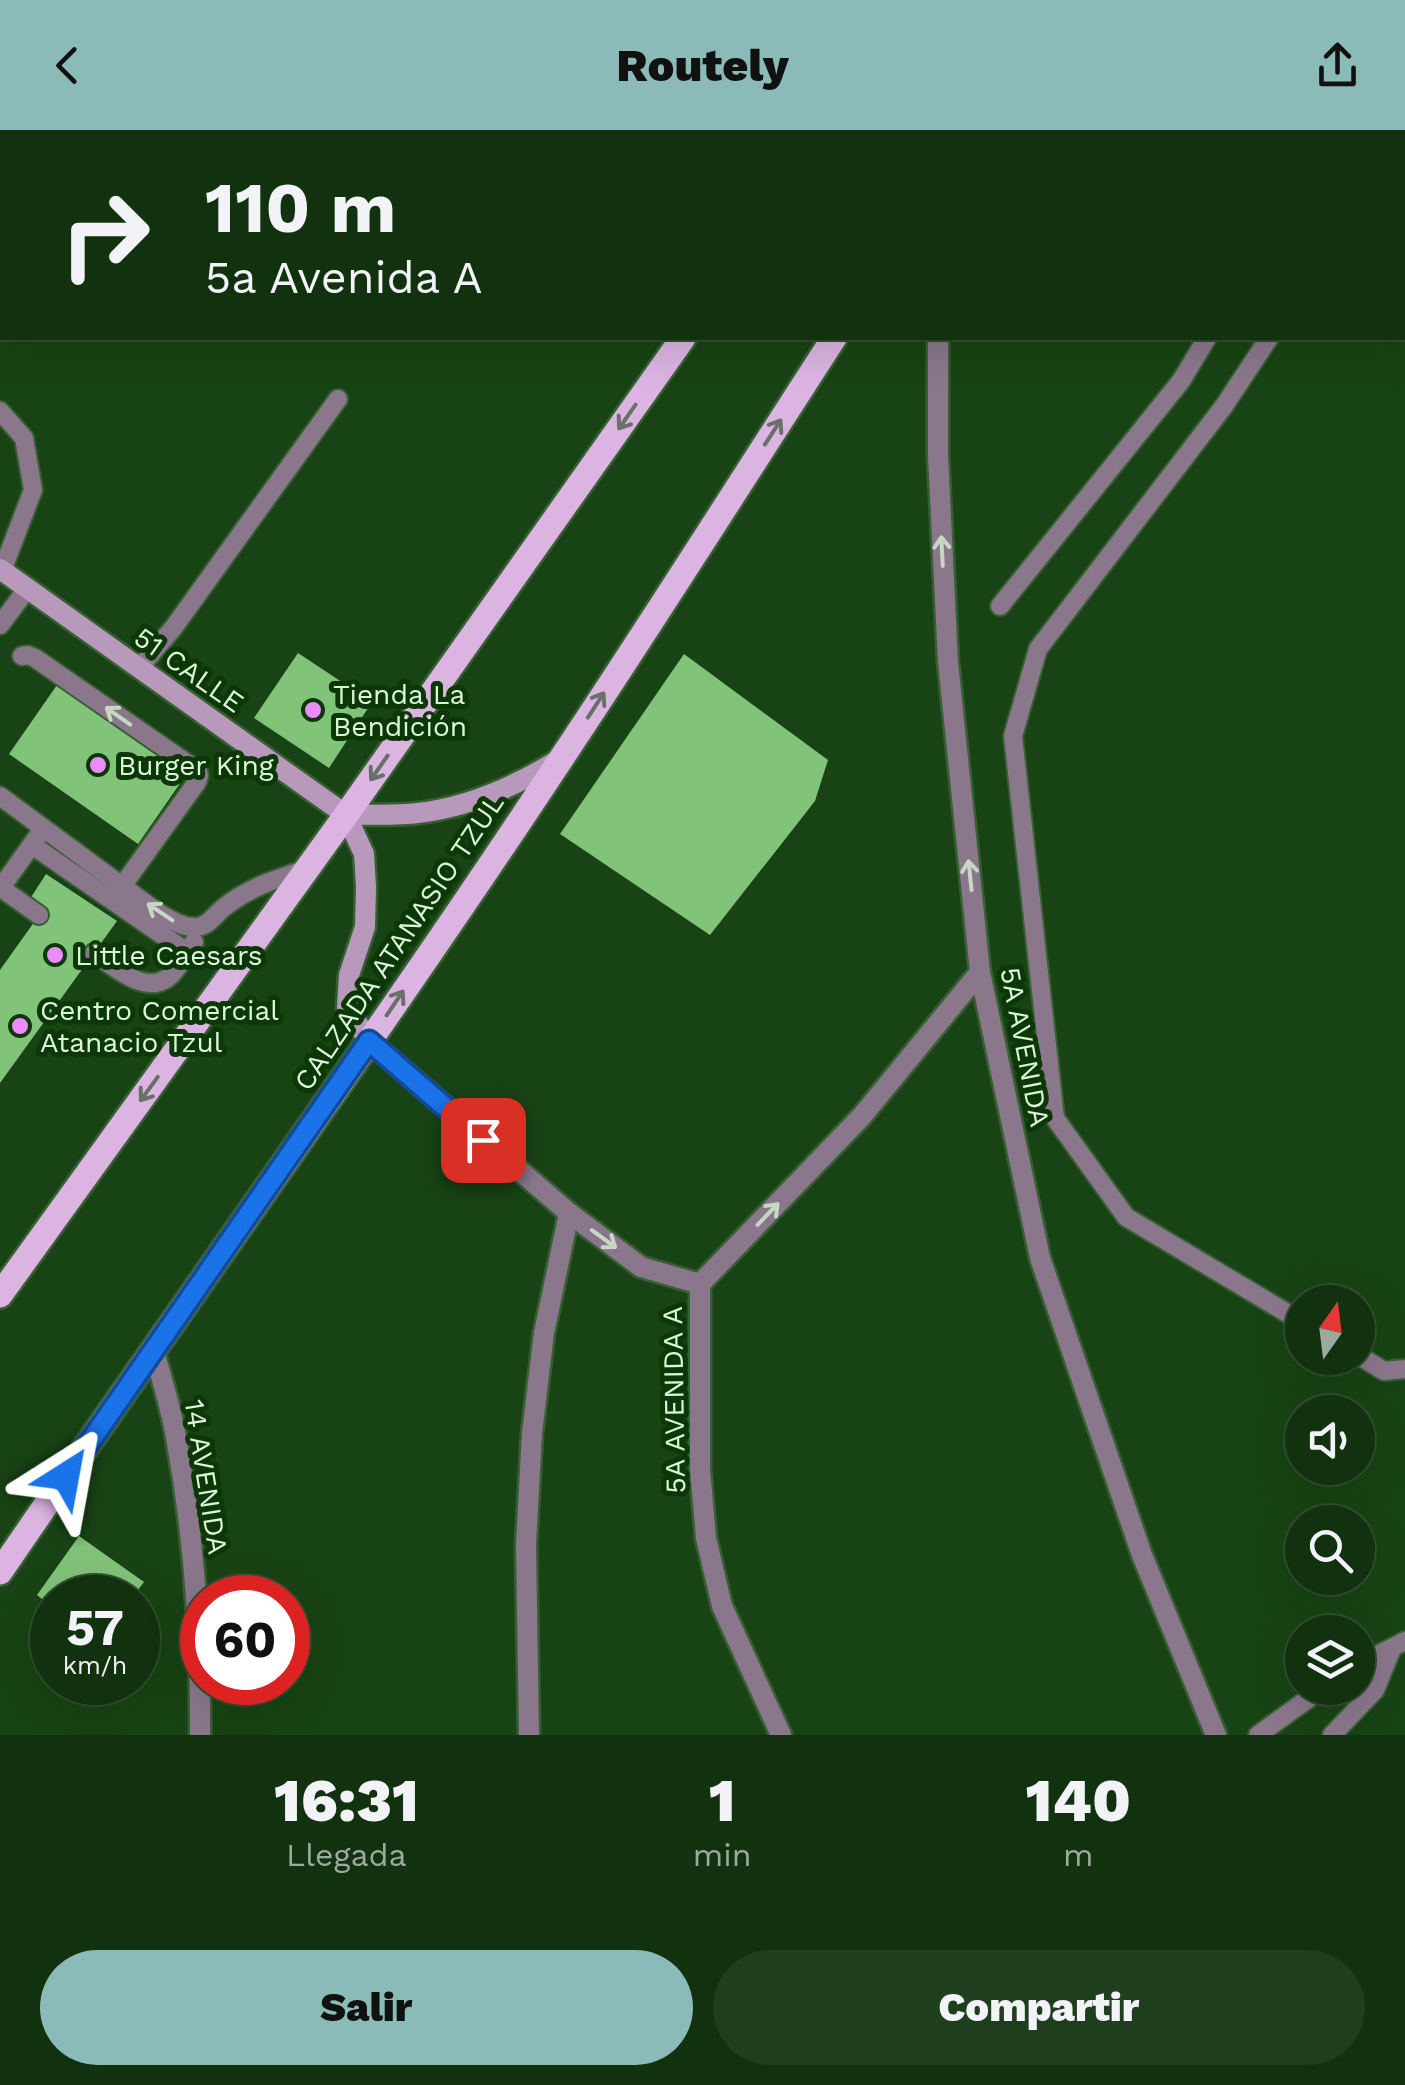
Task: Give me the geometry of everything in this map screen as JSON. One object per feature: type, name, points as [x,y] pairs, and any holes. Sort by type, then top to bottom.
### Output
[{"type":"main road","points":[[0,1295],[683,340]]},
{"type":"main road","name":"CALZADA ATANASIO TZUL","points":[[0,1572],[562,757],[833,340]]},
{"type":"street","name":"5A AVENIDA","points":[[938,340],[938,455],[948,662],[980,972],[1040,1258],[1142,1555],[1216,1735]]},
{"type":"street","name":"51 CALLE","points":[[1,570],[346,814]]},
{"type":"street","points":[[369,1041],[348,1007],[349,975],[365,927],[366,887],[364,854],[346,814],[418,813],[470,802],[532,776],[562,757]]},
{"type":"street","points":[[700,1284],[862,1116],[980,972]]},
{"type":"street","name":"5A AVENIDA A","points":[[369,1041],[569,1213],[641,1267],[700,1284],[700,1469],[706,1538],[722,1606],[781,1735]]},
{"type":"street","points":[[529,1735],[526,1545],[532,1433],[544,1332],[569,1213]]},
{"type":"street","name":"14 AVENIDA","points":[[153,1348],[176,1433],[185,1493],[200,1676],[200,1735]]},
{"type":"lane","points":[[1000,606],[1181,381],[1206,340]]},
{"type":"lane","points":[[1267,340],[1224,406],[1038,650],[1014,736],[1055,1118],[1126,1217],[1285,1312]]},
{"type":"lane","points":[[139,668],[174,627],[338,399]]},
{"type":"lane","points":[[0,411],[24,438],[33,490],[1,570]]},
{"type":"lane","points":[[0,625],[27,589]]},
{"type":"lane","points":[[22,656],[34,658],[198,771],[197,782],[124,885]]},
{"type":"lane","points":[[0,796],[174,922],[201,926],[209,922]]},
{"type":"lane","points":[[39,915],[0,888],[44,828]]},
{"type":"lane","points":[[32,845],[187,952]]},
{"type":"lane","points":[[94,953],[139,982],[153,984],[170,977],[222,909],[260,884],[308,869]]},
{"type":"lane","points":[[1375,1365],[1384,1371],[1405,1370]]},
{"type":"lane","points":[[1375,1657],[1399,1645]]},
{"type":"lane","points":[[1332,1735],[1376,1690],[1399,1645]]},
{"type":"lane","points":[[1258,1735],[1299,1705]]},
{"type":"building","name":"Tienda La Bendición","points":[[298,653],[372,702],[329,768],[254,718]]},
{"type":"building","points":[[684,654],[828,760],[815,801],[710,935],[560,834]]},
{"type":"building","name":"Burger King","points":[[57,685],[186,775],[138,844],[9,754]]},
{"type":"building","name":"Centro Comercial Atanacio Tzul","points":[[46,874],[117,921],[0,1083],[0,970],[42,911],[28,902]]},
{"type":"building","points":[[79,1536],[134,1575],[51,1575]]},
{"type":"place","name":"Tienda La Bendición","points":[[313,710]]},
{"type":"place","name":"Burger King","points":[[98,765]]},
{"type":"place","name":"Little Caesars","points":[[55,955]]},
{"type":"place","name":"Centro Comercial Atanacio Tzul","points":[[20,1026]]},
{"type":"route","points":[[66,1476],[369,1041],[483,1140]]}]
